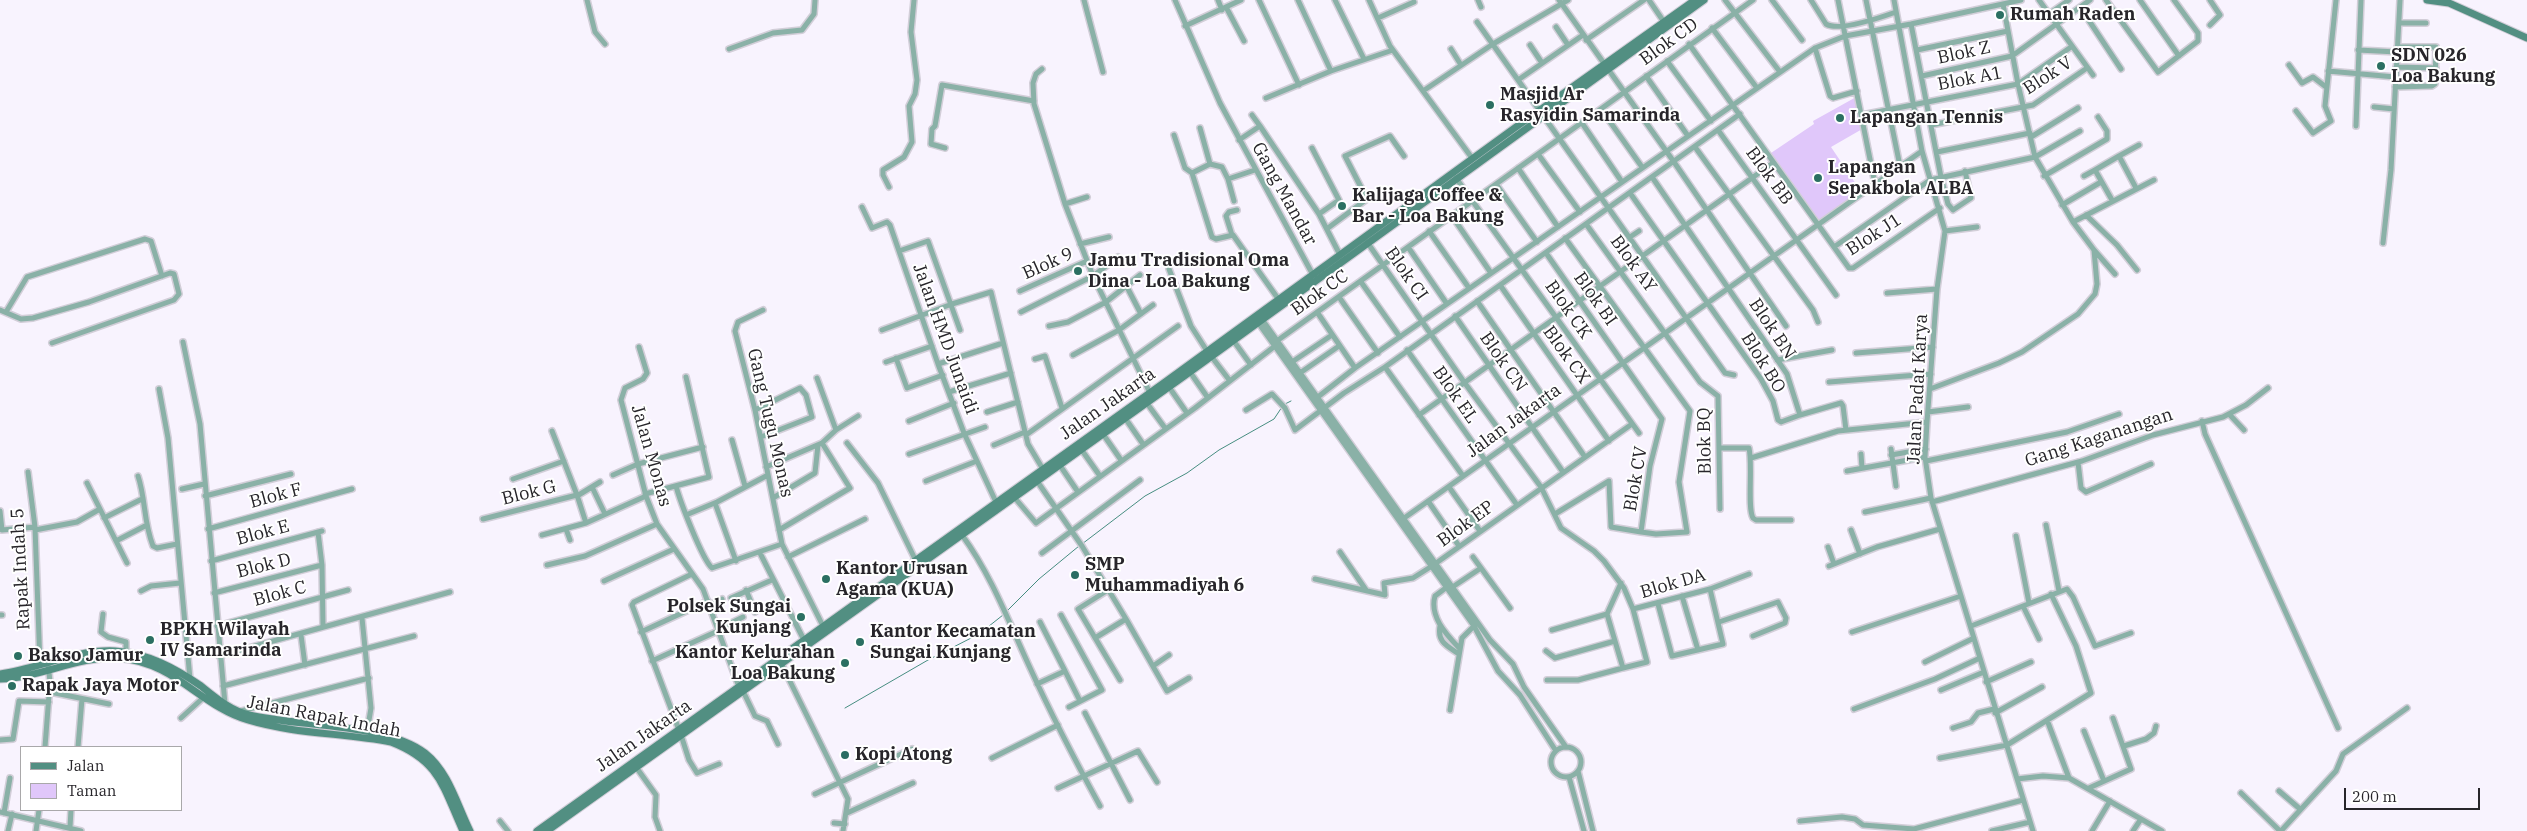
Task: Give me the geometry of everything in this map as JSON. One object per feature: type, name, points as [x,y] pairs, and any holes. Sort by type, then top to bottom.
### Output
[{"type":"main road","name":"Jalan Jakarta","points":[[547,831],[842,616],[916,559],[996,502],[1044,471],[1150,393],[1209,354],[1695,0]]},
{"type":"main road","name":"Jalan Jakarta","points":[[1605,67],[1704,0]]},
{"type":"main road","points":[[2427,0],[2449,2],[2527,38]]},
{"type":"main road","name":"Jalan Jakarta","points":[[1455,176],[1472,158],[1540,114]]},
{"type":"main road","name":"Jalan Jakarta","points":[[780,661],[823,626],[842,616],[962,535],[1037,481],[1044,471],[1081,450],[1190,372],[1209,354],[1233,340],[1279,300],[1340,255],[1366,240]]},
{"type":"main road","name":"Jalan Rapak Indah","points":[[0,679],[104,652],[126,652],[168,672],[230,713],[249,720],[391,742],[413,752],[426,761],[436,774],[463,831]]},
{"type":"main road","name":"Jalan Rapak Indah","points":[[0,674],[40,665],[49,666],[104,658],[137,658],[165,664],[190,679],[224,704],[240,712],[272,719],[367,732],[393,738],[426,754],[441,771],[449,784],[470,831]]},
{"type":"main road","name":"Jalan Jakarta","points":[[537,831],[636,765]]},
{"type":"street","points":[[587,0],[595,32],[605,44]]},
{"type":"street","points":[[729,49],[773,33],[802,30],[809,24],[814,14],[815,0]]},
{"type":"street","points":[[889,187],[883,171],[889,165],[904,157],[912,142],[909,106],[915,94],[917,80],[911,32],[914,0]]},
{"type":"street","points":[[1084,0],[1103,72]]},
{"type":"street","name":"Gang Mandar","points":[[1175,0],[1185,26],[1232,126],[1313,275]]},
{"type":"street","points":[[1218,0],[1244,41]]},
{"type":"street","points":[[1185,26],[1240,0]]},
{"type":"street","points":[[1259,0],[1300,85]]},
{"type":"street","points":[[1298,0],[1331,71]]},
{"type":"street","points":[[1335,0],[1364,59]]},
{"type":"street","points":[[1370,0],[1393,50],[1472,158]]},
{"type":"street","points":[[1478,0],[1481,7]]},
{"type":"street","points":[[1423,91],[1493,44],[1560,2],[1568,0]]},
{"type":"street","points":[[1518,80],[1568,45],[1584,38],[1644,0]]},
{"type":"street","points":[[1649,0],[1664,22]]},
{"type":"street","points":[[1725,0],[1780,72]]},
{"type":"street","name":"Blok CD","points":[[1383,266],[1689,44],[1753,0]]},
{"type":"street","points":[[1772,0],[1802,40]]},
{"type":"street","points":[[1811,0],[1826,24],[1844,31],[1872,32],[2020,0]]},
{"type":"street","points":[[1838,0],[1876,184]]},
{"type":"street","points":[[1866,0],[1900,166]]},
{"type":"street","name":"Jalan Padat Karya","points":[[1894,0],[1897,14],[1904,25],[1920,103],[1922,151],[1936,179],[1945,231],[1937,288],[1927,422],[1926,459],[1932,500],[2033,831]]},
{"type":"street","points":[[2039,0],[2093,75]]},
{"type":"street","points":[[2049,16],[2069,0]]},
{"type":"street","points":[[2012,56],[2090,0]]},
{"type":"street","points":[[2106,0],[2155,70],[2160,71],[2195,44],[2198,37],[2174,0]]},
{"type":"street","points":[[2140,0],[2179,56]]},
{"type":"street","points":[[2210,0],[2220,15],[2210,25]]},
{"type":"street","points":[[2296,112],[2312,133],[2329,123],[2331,119],[2325,109],[2336,0]]},
{"type":"street","points":[[2356,126],[2361,0]]},
{"type":"street","points":[[2383,243],[2386,231],[2400,0]]},
{"type":"street","points":[[1378,18],[1414,2]]},
{"type":"street","points":[[1560,2],[1623,93],[1674,161],[1706,211],[1786,326]]},
{"type":"street","points":[[2003,4],[2012,56],[2035,157],[2044,176],[2073,222],[2115,274]]},
{"type":"street","points":[[2080,7],[2121,69]]},
{"type":"street","points":[[1319,404],[1385,367],[1407,350],[1447,304],[1492,272],[1515,259],[1580,212],[1630,193],[1695,147],[1718,130],[1756,88],[1797,59],[1844,31],[1870,20],[1897,14]]},
{"type":"street","points":[[1477,22],[1540,114],[1605,202],[1725,373],[1734,375]]},
{"type":"street","points":[[2398,23],[2426,23]]},
{"type":"street","points":[[1904,25],[1917,50],[1922,76],[1920,103],[1931,125],[1937,152],[1936,179],[1948,204],[1956,210],[1971,198],[1965,171]]},
{"type":"street","points":[[1556,27],[1568,45]]},
{"type":"street","points":[[1712,28],[1756,88]]},
{"type":"street","points":[[1917,50],[2008,31]]},
{"type":"street","points":[[1689,44],[1834,247],[1936,179],[1965,171],[2035,157],[2080,131]]},
{"type":"street","points":[[1530,45],[1542,63]]},
{"type":"street","points":[[2018,84],[2071,46]]},
{"type":"street","points":[[2358,50],[2436,47],[2434,85],[2395,86]]},
{"type":"street","points":[[1815,48],[1830,96],[1833,98],[1857,91]]},
{"type":"street","points":[[1451,49],[1461,65]]},
{"type":"street","points":[[1266,98],[1331,71],[1393,50]]},
{"type":"street","name":"Blok Z","points":[[1922,76],[2012,56]]},
{"type":"street","points":[[1667,61],[1710,121]]},
{"type":"street","points":[[2289,65],[2302,83],[2314,77],[2326,87]]},
{"type":"street","points":[[2396,67],[2436,68]]},
{"type":"street","name":"Blok V","points":[[1931,125],[2024,108],[2041,100],[2087,68]]},
{"type":"street","points":[[1042,69],[1036,74],[1032,84],[1037,118],[1065,204],[1093,276],[1150,393]]},
{"type":"street","points":[[2328,71],[2395,77]]},
{"type":"street","points":[[1646,76],[1688,136]]},
{"type":"street","name":"Blok A1","points":[[1862,115],[2018,84]]},
{"type":"street","points":[[945,148],[931,144],[932,129],[936,126],[942,85],[1034,100]]},
{"type":"street","points":[[2374,107],[2394,109]]},
{"type":"street","points":[[1937,152],[2030,135],[2078,108]]},
{"type":"street","points":[[1601,109],[1642,167]]},
{"type":"street","points":[[1246,410],[1269,393],[1282,405],[1296,430],[1355,368],[1400,337],[1455,316],[1586,224],[1622,182],[1642,167],[1667,152],[1710,121],[1737,109]]},
{"type":"street","points":[[1252,115],[1328,228],[1340,255]]},
{"type":"street","points":[[2044,176],[2107,139],[2106,131],[2098,117]]},
{"type":"street","points":[[1582,123],[1622,182]]},
{"type":"street","points":[[1240,140],[1260,126]]},
{"type":"street","points":[[1200,128],[1210,164]]},
{"type":"street","name":"Blok BB","points":[[1718,130],[1836,295]]},
{"type":"street","points":[[1174,135],[1185,168],[1192,173],[1212,237],[1216,239],[1232,235]]},
{"type":"street","points":[[1328,228],[1367,199],[1344,156],[1390,136],[1404,156]]},
{"type":"street","points":[[2084,176],[2139,144]]},
{"type":"street","points":[[1695,147],[1813,310],[1818,322]]},
{"type":"street","points":[[1312,148],[1339,200],[1319,214]]},
{"type":"street","name":"Jalan Jakarta","points":[[1401,520],[1922,151]]},
{"type":"street","points":[[1538,154],[1580,212]]},
{"type":"street","points":[[2119,156],[2136,188]]},
{"type":"street","points":[[1419,415],[1440,398],[1773,163]]},
{"type":"street","points":[[1192,173],[1210,164],[1222,167],[1228,179],[1234,201]]},
{"type":"street","points":[[1518,168],[1558,227]]},
{"type":"street","points":[[1228,179],[1255,170]]},
{"type":"street","points":[[2095,170],[2112,200]]},
{"type":"street","points":[[1455,176],[1515,259]]},
{"type":"street","name":"Blok BN","points":[[1652,177],[1793,387],[1800,415]]},
{"type":"street","points":[[2073,222],[2112,200],[2154,180]]},
{"type":"street","points":[[2062,205],[2101,182]]},
{"type":"street","points":[[1496,184],[1537,242]]},
{"type":"street","points":[[1630,193],[1665,240],[1707,303]]},
{"type":"street","points":[[1065,204],[1087,196]]},
{"type":"street","name":"Jalan HMD Junaidi","points":[[862,207],[872,228],[889,223],[964,433],[996,502]]},
{"type":"street","name":"Blok J1","points":[[1834,247],[1849,268],[1853,268],[1940,208]]},
{"type":"street","points":[[1237,210],[1229,212],[1226,216],[1232,235],[1279,300]]},
{"type":"street","points":[[2086,215],[2116,245],[2137,270]]},
{"type":"street","points":[[1452,216],[1492,272]]},
{"type":"street","name":"Blok AY","points":[[1586,224],[1622,271],[1664,333]]},
{"type":"street","points":[[1945,231],[1977,227]]},
{"type":"street","points":[[1630,237],[1639,231]]},
{"type":"street","points":[[1429,232],[1469,288]]},
{"type":"street","points":[[1080,244],[1109,237]]},
{"type":"street","points":[[1565,238],[1690,410],[1679,482],[1687,532],[1656,534],[1641,532]]},
{"type":"street","points":[[52,343],[177,299],[180,294],[174,274],[162,276],[89,302],[33,318],[21,318],[3,311],[27,277],[144,239],[151,241],[162,276]]},
{"type":"street","name":"Blok CI","points":[[1366,240],[1464,382]]},
{"type":"street","points":[[899,251],[928,241],[960,330]]},
{"type":"street","points":[[1408,247],[1447,304]]},
{"type":"street","points":[[1930,389],[2000,363],[2022,352],[2078,314],[2092,300],[2095,294],[2097,284],[2094,250]]},
{"type":"street","name":"Blok BI","points":[[1546,253],[1662,419]]},
{"type":"street","points":[[1021,312],[1093,276],[1118,256]]},
{"type":"street","name":"Blok CK","points":[[1515,259],[1639,433]]},
{"type":"street","name":"Blok 9","points":[[1020,292],[1087,261]]},
{"type":"street","name":"Blok CC","points":[[1014,496],[1035,523],[1195,408],[1251,365],[1275,343],[1383,266]]},
{"type":"street","points":[[1169,269],[1191,326],[1209,354],[1230,381]]},
{"type":"street","points":[[1049,326],[1068,322],[1106,302],[1140,275]]},
{"type":"street","points":[[1361,282],[1400,337]]},
{"type":"street","name":"Blok CX","points":[[1500,285],[1609,441]]},
{"type":"street","points":[[1127,287],[1141,314]]},
{"type":"street","points":[[1887,293],[1937,288]]},
{"type":"street","points":[[882,330],[952,304],[991,292],[1025,434],[1031,453],[1044,471]]},
{"type":"street","points":[[1338,297],[1378,353]]},
{"type":"street","points":[[1477,301],[1586,457]]},
{"type":"street","name":"Blok BO","points":[[1707,303],[1768,390],[1778,420],[1781,422],[1800,415]]},
{"type":"street","points":[[1073,355],[1119,330],[1154,305]]},
{"type":"street","name":"Gang Tugu Monas","points":[[763,310],[738,322],[734,331],[755,410],[782,544],[823,626]]},
{"type":"street","points":[[1317,312],[1355,368]]},
{"type":"street","name":"Blok CN","points":[[1455,316],[1564,472]]},
{"type":"street","points":[[1258,318],[1449,588],[1476,624],[1513,664],[1524,687],[1566,747],[1572,749],[1579,756],[1580,766],[1578,771],[1594,828],[1593,831]]},
{"type":"street","points":[[994,445],[1025,434],[1178,326]]},
{"type":"street","name":"Blok BQ","points":[[1664,333],[1700,382],[1718,396],[1720,509]]},
{"type":"street","points":[[1292,362],[1332,335]]},
{"type":"street","points":[[1233,340],[1251,365]]},
{"type":"street","points":[[183,342],[200,424],[210,561],[224,704]]},
{"type":"street","points":[[938,364],[1003,343]]},
{"type":"street","points":[[1275,343],[1300,373],[1319,404]]},
{"type":"street","points":[[886,362],[932,346]]},
{"type":"street","points":[[1300,373],[1339,346]]},
{"type":"street","name":"Jalan Monas","points":[[639,347],[648,373],[626,388],[621,400],[646,495],[657,524],[692,574],[709,603],[741,689],[755,716],[767,721],[778,744]]},
{"type":"street","points":[[1856,353],[1933,347]]},
{"type":"street","name":"Blok EL","points":[[1407,350],[1517,505]]},
{"type":"street","points":[[1776,360],[1832,350]]},
{"type":"street","points":[[1035,359],[1045,356],[1062,408]]},
{"type":"street","points":[[896,358],[907,388],[943,375]]},
{"type":"street","points":[[1385,367],[1462,476]]},
{"type":"street","points":[[1190,372],[1208,398]]},
{"type":"street","points":[[949,392],[1011,373]]},
{"type":"street","points":[[1829,382],[1931,374]]},
{"type":"street","points":[[542,534],[586,523],[646,495],[709,477],[686,377]]},
{"type":"street","points":[[817,378],[836,430]]},
{"type":"street","name":"Blok DA","points":[[1464,382],[1541,487],[1561,528],[1599,555],[1620,583],[1633,610],[1710,589],[1749,574]]},
{"type":"street","points":[[1169,387],[1187,413]]},
{"type":"street","points":[[755,410],[800,388],[806,394],[812,417],[761,437]]},
{"type":"street","name":"Gang Kaganangan","points":[[1864,512],[1932,500],[2078,462],[2153,435],[2229,414],[2254,400],[2268,388]]},
{"type":"street","points":[[159,389],[168,438],[190,679]]},
{"type":"street","points":[[987,412],[1018,402]]},
{"type":"street","points":[[1146,402],[1165,428]]},
{"type":"street","points":[[909,421],[954,404]]},
{"type":"street","points":[[1800,415],[1839,404],[1844,406],[1846,430]]},
{"type":"street","points":[[1928,412],[1968,407]]},
{"type":"street","points":[[1846,471],[1926,459],[2067,432],[2119,414]]},
{"type":"street","points":[[2229,414],[2244,430]]},
{"type":"street","points":[[766,466],[820,444],[836,430],[858,416]]},
{"type":"street","points":[[1125,418],[1143,444]]},
{"type":"street","name":"Blok CV","points":[[1555,514],[1609,481],[1612,528],[1641,532],[1650,466],[1662,419]]},
{"type":"street","points":[[2202,421],[2204,434],[2338,728]]},
{"type":"street","points":[[1751,458],[1846,430],[1927,422]]},
{"type":"street","name":"Blok EP","points":[[1366,591],[1385,595],[1384,582],[1413,578],[1632,424]]},
{"type":"street","points":[[909,454],[985,427]]},
{"type":"street","points":[[552,431],[577,496],[600,482]]},
{"type":"street","points":[[1103,434],[1121,460]]},
{"type":"street","points":[[732,440],[745,486]]},
{"type":"street","points":[[847,443],[878,483],[916,559]]},
{"type":"street","points":[[779,530],[849,489],[849,485],[820,444]]},
{"type":"street","points":[[773,498],[815,473],[820,444]]},
{"type":"street","points":[[613,475],[638,464],[703,447]]},
{"type":"street","points":[[1719,448],[1748,447],[1751,458],[1751,516],[1756,520],[1791,520]]},
{"type":"street","points":[[1896,486],[1891,452],[1926,449]]},
{"type":"street","points":[[1081,450],[1100,476]]},
{"type":"street","points":[[1861,454],[1862,468]]},
{"type":"street","points":[[513,479],[564,461]]},
{"type":"street","points":[[926,481],[977,461]]},
{"type":"street","points":[[2078,462],[2081,488],[2086,492],[2150,464]]},
{"type":"street","points":[[1059,464],[1078,492]]},
{"type":"street","name":"Rapak Indah 5","points":[[28,472],[35,529],[40,665]]},
{"type":"street","points":[[205,496],[291,474]]},
{"type":"street","points":[[686,515],[715,503],[768,475]]},
{"type":"street","points":[[138,476],[143,492],[145,526],[155,548],[178,544]]},
{"type":"street","points":[[1042,553],[1140,480]]},
{"type":"street","points":[[1037,481],[1081,543],[1167,691],[1190,678]]},
{"type":"street","points":[[87,483],[127,563]]},
{"type":"street","points":[[182,489],[204,484]]},
{"type":"street","points":[[676,486],[682,509],[705,561],[710,567],[715,568],[782,544]]},
{"type":"street","points":[[1449,486],[1480,531]]},
{"type":"street","name":"Blok F","points":[[208,529],[352,489]]},
{"type":"street","points":[[593,489],[605,514]]},
{"type":"street","name":"Blok G","points":[[483,520],[577,496],[586,523]]},
{"type":"street","points":[[104,518],[142,499]]},
{"type":"street","points":[[1428,501],[1459,546]]},
{"type":"street","points":[[715,503],[736,561]]},
{"type":"street","points":[[0,511],[2,530],[35,529],[76,522],[100,509]]},
{"type":"street","points":[[788,558],[865,519]]},
{"type":"street","points":[[547,565],[585,556],[657,524]]},
{"type":"street","points":[[2046,525],[2059,591]]},
{"type":"street","points":[[116,542],[145,526]]},
{"type":"street","points":[[566,529],[570,540]]},
{"type":"street","points":[[1828,547],[1831,565],[1940,529]]},
{"type":"street","points":[[1851,530],[1860,554]]},
{"type":"street","name":"Blok E","points":[[210,561],[320,532],[322,565]]},
{"type":"street","points":[[962,535],[974,552],[1005,612],[1037,684],[1100,806]]},
{"type":"street","points":[[2016,536],[2029,604]]},
{"type":"street","points":[[604,581],[674,549]]},
{"type":"street","points":[[1340,552],[1366,591]]},
{"type":"street","points":[[760,553],[804,640]]},
{"type":"street","points":[[1473,557],[1510,608]]},
{"type":"street","points":[[322,565],[323,627]]},
{"type":"street","name":"Blok D","points":[[214,593],[322,565]]},
{"type":"street","points":[[1459,651],[1439,638],[1440,626],[1434,601],[1438,593],[1481,568]]},
{"type":"street","points":[[692,574],[634,602],[632,605],[689,760],[697,773],[719,764]]},
{"type":"street","points":[[731,598],[772,580]]},
{"type":"street","points":[[1315,580],[1366,591]]},
{"type":"street","points":[[141,591],[151,586],[180,583]]},
{"type":"street","points":[[1620,583],[1607,614],[1623,668]]},
{"type":"street","points":[[1658,604],[1672,656],[1723,644],[1710,589]]},
{"type":"street","points":[[1971,626],[2067,589],[2070,591],[2095,646],[2132,633]]},
{"type":"street","name":"Blok C","points":[[216,626],[348,590]]},
{"type":"street","points":[[746,590],[755,612]]},
{"type":"street","points":[[1108,590],[1078,609],[1120,680]]},
{"type":"street","points":[[219,656],[301,635],[323,627],[362,618],[450,592]]},
{"type":"street","points":[[1940,758],[2007,745],[2091,693],[2077,650],[2051,594]]},
{"type":"street","points":[[1682,596],[1698,650]]},
{"type":"street","points":[[1852,632],[1961,596]]},
{"type":"street","points":[[641,632],[722,598]]},
{"type":"street","points":[[1718,622],[1778,602],[1786,618],[1786,623],[1753,636]]},
{"type":"street","points":[[2023,606],[2039,639]]},
{"type":"street","points":[[1547,680],[1578,680],[1647,662],[1633,610]]},
{"type":"street","points":[[103,614],[101,632],[108,637],[124,640],[127,646],[126,652]]},
{"type":"street","points":[[1552,630],[1607,614]]},
{"type":"street","points":[[1061,615],[1102,690],[1069,707]]},
{"type":"street","points":[[652,660],[719,630],[743,617]]},
{"type":"street","points":[[362,618],[371,708],[367,732]]},
{"type":"street","points":[[1095,638],[1126,619]]},
{"type":"street","points":[[1040,622],[1080,701]]},
{"type":"street","points":[[1450,710],[1459,651],[1464,634],[1476,624]]},
{"type":"street","points":[[1476,624],[1498,671],[1520,695],[1556,751]]},
{"type":"street","points":[[1440,626],[1459,651]]},
{"type":"street","points":[[301,635],[305,665]]},
{"type":"street","points":[[223,686],[365,647],[414,636]]},
{"type":"street","points":[[1925,662],[1974,638]]},
{"type":"street","points":[[1546,651],[1555,658],[1615,641]]},
{"type":"street","points":[[1153,666],[1169,655]]},
{"type":"street","points":[[1854,709],[1935,679],[1980,658]]},
{"type":"street","points":[[780,661],[848,799],[843,831]]},
{"type":"street","points":[[1986,682],[2031,662]]},
{"type":"street","points":[[45,746],[50,692],[49,666]]},
{"type":"street","points":[[1037,684],[1065,672]]},
{"type":"street","points":[[1941,690],[1984,672]]},
{"type":"street","points":[[240,712],[368,678]]},
{"type":"street","points":[[1953,728],[1972,722],[1978,713],[1995,711],[2042,687]]},
{"type":"street","points":[[50,692],[109,704]]},
{"type":"street","points":[[181,718],[204,696]]},
{"type":"street","points":[[78,746],[82,699]]},
{"type":"street","points":[[0,740],[13,739],[19,701],[49,702]]},
{"type":"street","points":[[2241,793],[2280,831],[2336,771],[2343,754],[2407,708]]},
{"type":"street","points":[[1085,713],[1130,800]]},
{"type":"street","points":[[2089,788],[2131,769],[2113,718]]},
{"type":"street","points":[[2047,720],[2069,778]]},
{"type":"street","points":[[992,758],[1058,725]]},
{"type":"street","points":[[2124,746],[2146,739],[2154,733],[2156,726]]},
{"type":"street","points":[[2084,731],[2104,781]]},
{"type":"street","points":[[1566,747],[1556,751],[1551,759],[1552,769],[1560,776],[1569,777],[1578,771]]},
{"type":"street","points":[[815,794],[912,748]]},
{"type":"street","points":[[1058,788],[1139,752],[1157,782]]},
{"type":"street","points":[[636,765],[656,795],[655,818],[660,831]]},
{"type":"street","points":[[2017,779],[2043,776],[2069,778],[2162,831]]},
{"type":"street","points":[[1569,777],[1584,831]]},
{"type":"street","points":[[10,778],[2,812],[39,819],[82,831]]},
{"type":"street","points":[[847,813],[913,784]]},
{"type":"street","points":[[2279,791],[2300,810]]},
{"type":"street","points":[[1800,822],[1842,817],[1855,819],[1863,825],[1914,829],[2023,800]]},
{"type":"street","points":[[2093,831],[2110,801]]},
{"type":"street","points":[[36,831],[40,811]]},
{"type":"street","points":[[71,811],[72,829]]},
{"type":"street","points":[[8,831],[12,814]]},
{"type":"street","points":[[2133,831],[2141,819]]},
{"type":"street","points":[[500,821],[508,831]]},
{"type":"street","points":[[1992,831],[2030,822]]},
{"type":"street","points":[[834,823],[845,824]]},
{"type":"green space","name":"Lapangan Sepakbola ALBA","points":[[1858,96],[1864,128],[1831,147],[1862,193],[1818,225],[1768,155],[1814,124],[1813,121]]},
{"type":"waterway","points":[[1285,404],[1291,401]]},
{"type":"waterway","points":[[1082,544],[1145,496],[1187,473],[1219,450],[1274,419],[1282,407]]},
{"type":"waterway","points":[[1006,612],[1039,579],[1079,546]]},
{"type":"waterway","points":[[845,708],[928,660],[979,634],[1003,615]]},
{"type":"place","name":"Rumah Raden","points":[[2000,15]]},
{"type":"place","name":"SDN 026 Loa Bakung","points":[[2381,66]]},
{"type":"place","name":"Masjid Ar Rasyidin Samarinda","points":[[1490,105]]},
{"type":"place","name":"Lapangan Tennis","points":[[1840,118]]},
{"type":"place","name":"Lapangan Sepakbola ALBA","points":[[1818,178]]},
{"type":"place","name":"Kalijaga Coffee & Bar - Loa Bakung","points":[[1342,206]]},
{"type":"place","name":"Jamu Tradisional Oma Dina - Loa Bakung","points":[[1078,271]]},
{"type":"place","name":"SMP Muhammadiyah 6","points":[[1075,575]]},
{"type":"place","name":"Kantor Urusan Agama (KUA)","points":[[826,579]]},
{"type":"place","name":"Polsek Sungai Kunjang","points":[[801,617]]},
{"type":"place","name":"BPKH Wilayah IV Samarinda","points":[[150,640]]},
{"type":"place","name":"Kantor Kecamatan Sungai Kunjang","points":[[860,642]]},
{"type":"place","name":"Bakso Jamur","points":[[18,656]]},
{"type":"place","name":"Kantor Kelurahan Loa Bakung","points":[[845,663]]},
{"type":"place","name":"Rapak Jaya Motor","points":[[12,686]]},
{"type":"place","name":"Kopi Atong","points":[[845,755]]}]
